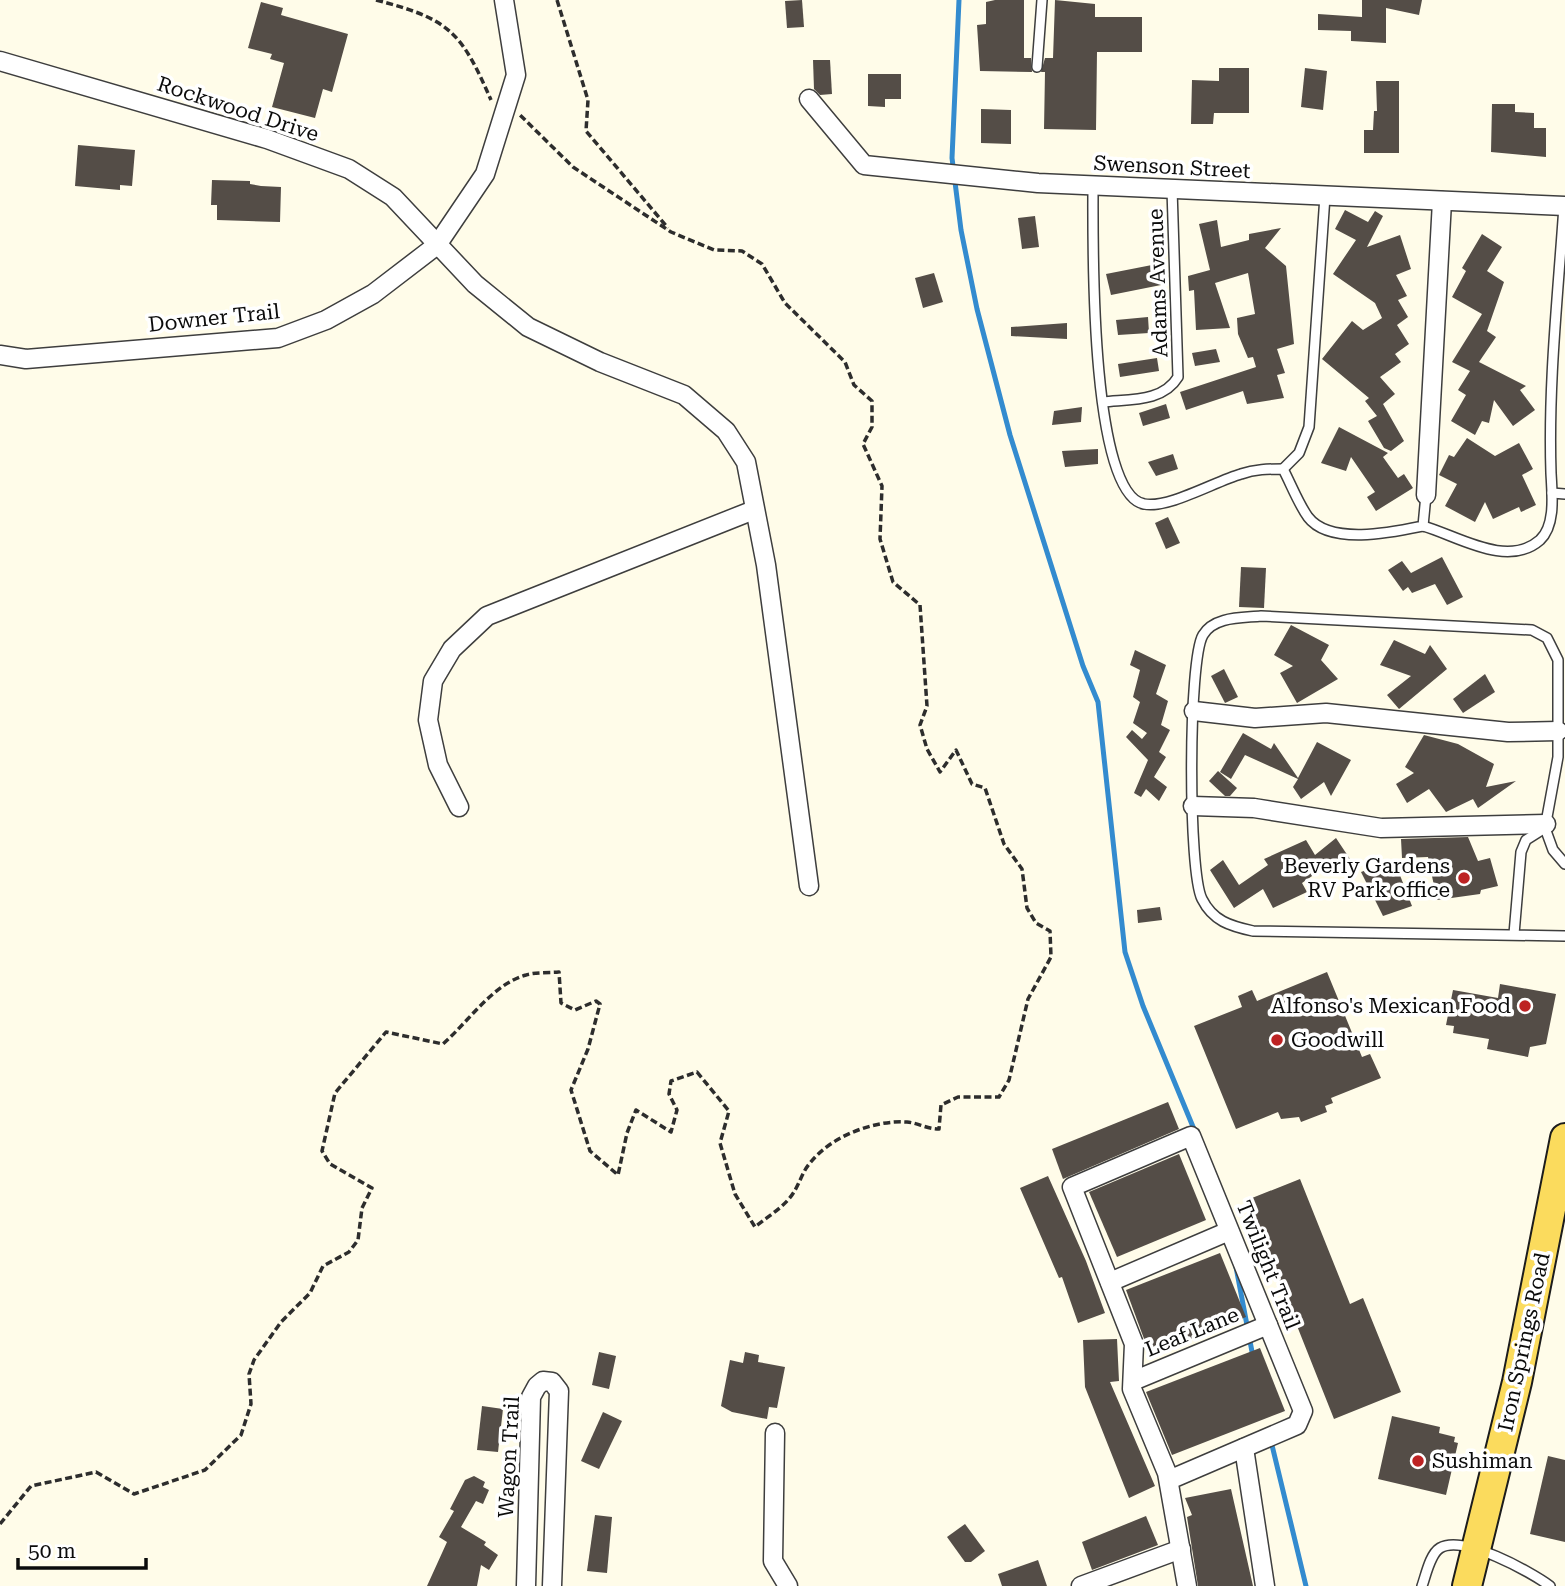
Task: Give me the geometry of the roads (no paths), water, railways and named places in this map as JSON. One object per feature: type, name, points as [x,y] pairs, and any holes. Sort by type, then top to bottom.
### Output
[{"type":"main road","name":"Iron Springs Road","points":[[1466,1586],[1517,1382],[1562,1177],[1565,1138]]},
{"type":"street","name":"Downer Trail","points":[[0,355],[26,359],[278,338],[326,320],[373,294],[437,245],[485,174],[516,75],[504,0]]},
{"type":"street","name":"Rockwood Drive","points":[[0,61],[267,139],[349,169],[393,197],[475,285],[528,327],[600,362],[684,395],[726,431],[746,462],[766,565],[809,886]]},
{"type":"street","name":"Swenson Street","points":[[809,99],[864,165],[937,175],[1093,186],[1564,206]]},
{"type":"street","points":[[1426,495],[1442,201]]},
{"type":"street","points":[[459,807],[438,765],[428,720],[433,681],[452,649],[486,616],[754,510]]},
{"type":"street","points":[[1194,711],[1255,718],[1326,713],[1508,732],[1559,731]]},
{"type":"street","points":[[1192,806],[1254,808],[1381,828],[1546,826]]},
{"type":"street","name":"Twilight Trail","points":[[1110,1282],[1072,1186],[1191,1136],[1303,1411],[1297,1425],[1244,1448]]},
{"type":"street","points":[[1187,1586],[1169,1479],[1132,1389],[1134,1345],[1110,1282],[1230,1231]]},
{"type":"street","name":"Leaf Lane","points":[[1133,1381],[1268,1325]]},
{"type":"street","name":"Wagon Trail","points":[[526,1586],[531,1397],[537,1386],[544,1381],[552,1382],[559,1391],[552,1586]]},
{"type":"street","points":[[775,1433],[773,1560],[788,1586]]},
{"type":"street","points":[[1169,1479],[1244,1448],[1265,1586]]},
{"type":"street","points":[[1081,1586],[1181,1549]]},
{"type":"lane","points":[[1037,67],[1042,0]]},
{"type":"lane","points":[[1093,186],[1094,293],[1110,451],[1126,494],[1146,505],[1163,502],[1241,473],[1264,468],[1283,469],[1299,453],[1309,427],[1325,196]]},
{"type":"lane","name":"Adams Avenue","points":[[1104,402],[1158,395],[1172,387],[1178,377],[1172,189]]},
{"type":"lane","points":[[1283,469],[1308,517],[1316,525],[1368,537],[1423,526],[1444,531],[1478,548],[1519,548],[1540,539],[1548,526],[1552,494],[1552,362],[1564,206]]},
{"type":"lane","points":[[1552,494],[1565,494]]},
{"type":"lane","points":[[1423,526],[1426,495]]},
{"type":"lane","points":[[1565,864],[1552,850],[1546,826],[1558,757],[1559,731],[1559,660],[1547,638],[1532,630],[1261,616],[1230,618],[1214,624],[1204,633],[1199,645],[1194,711],[1192,806],[1195,878],[1200,897],[1220,922],[1253,931],[1456,937],[1514,934],[1565,936]]},
{"type":"lane","points":[[1514,934],[1521,852],[1526,840],[1546,826]]},
{"type":"lane","points":[[1422,1586],[1440,1548],[1448,1545],[1476,1547],[1550,1586]]},
{"type":"waterway","points":[[959,0],[952,158],[961,230],[977,309],[1010,435],[1083,666],[1098,702],[1125,952],[1143,1006],[1196,1134]]},
{"type":"waterway","points":[[1236,1267],[1253,1357]]},
{"type":"waterway","points":[[1271,1441],[1306,1586]]},
{"type":"place","name":"Beverly Gardens RV Park office","points":[[1464,878]]},
{"type":"place","name":"Alfonso's Mexican Food","points":[[1525,1006]]},
{"type":"place","name":"Goodwill","points":[[1277,1040]]},
{"type":"place","name":"Sushiman","points":[[1418,1461]]}]
